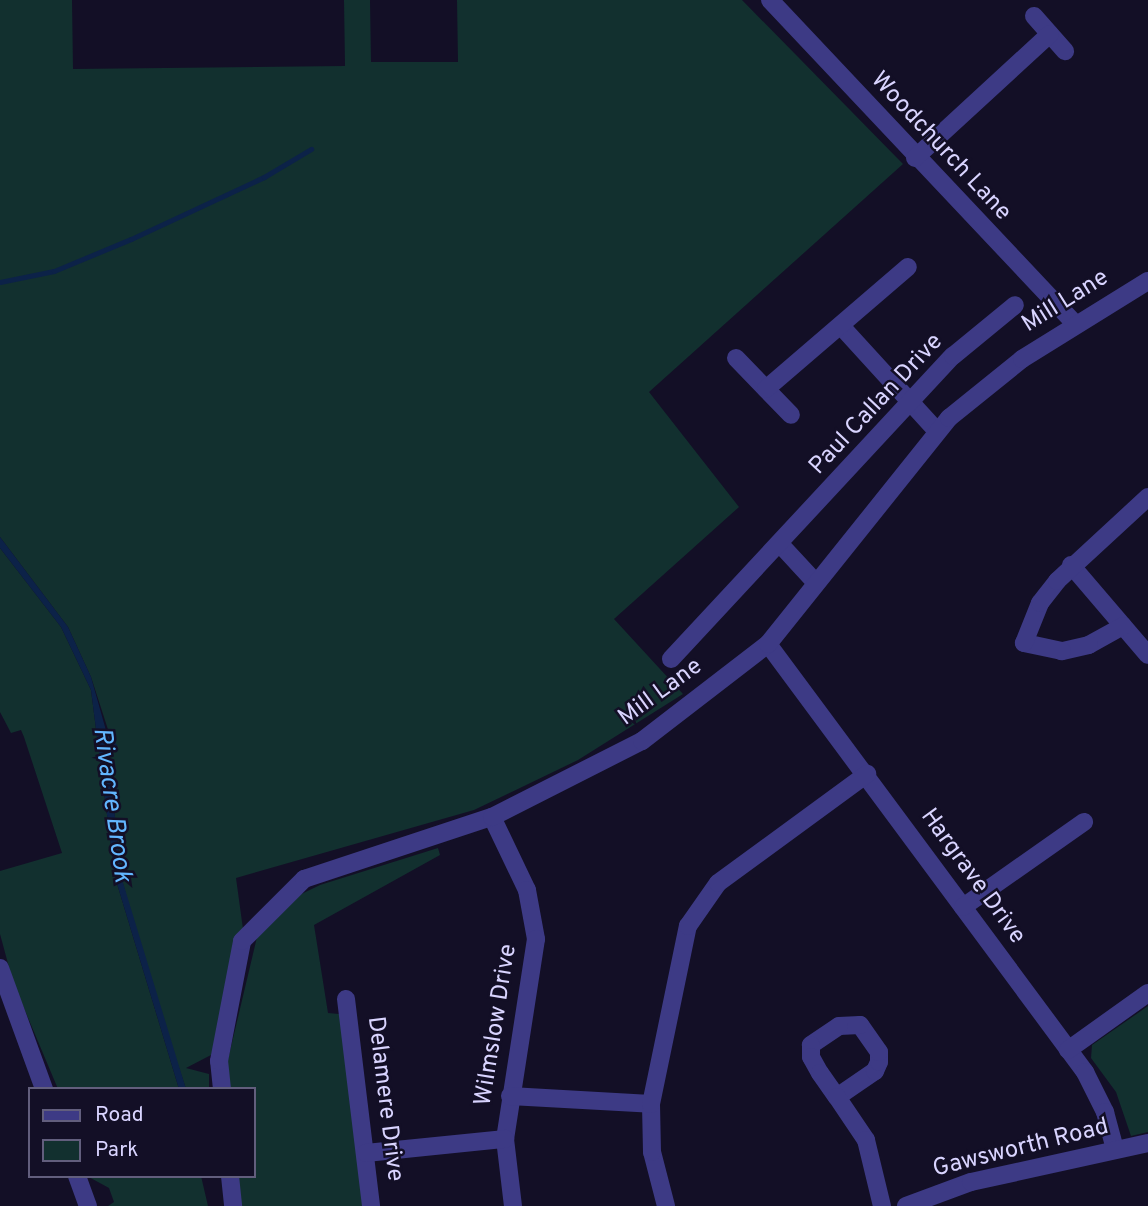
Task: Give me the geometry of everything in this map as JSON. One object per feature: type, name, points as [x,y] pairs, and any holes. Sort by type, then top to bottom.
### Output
[{"type":"street","name":"Woodchurch Lane","points":[[770,0],[915,158],[1076,325]]},
{"type":"street","points":[[1034,16],[1065,51]]},
{"type":"street","points":[[915,158],[1051,34]]},
{"type":"street","points":[[766,389],[908,267]]},
{"type":"street","name":"Mill Lane","points":[[222,1087],[219,1061],[242,941],[304,879],[492,817],[642,741],[768,644],[937,431],[983,388],[1076,325],[1148,281]]},
{"type":"street","name":"Paul Callan Drive","points":[[671,659],[953,356],[1014,305]]},
{"type":"street","points":[[841,326],[937,431]]},
{"type":"street","points":[[736,358],[791,415]]},
{"type":"street","points":[[1123,626],[1088,645],[1062,651],[1024,643],[1040,603],[1071,565],[1148,497]]},
{"type":"street","points":[[780,544],[816,583]]},
{"type":"street","points":[[1071,565],[1148,655]]},
{"type":"street","name":"Hargrave Drive","points":[[768,644],[867,774],[1068,1050],[1105,1112],[1115,1150]]},
{"type":"street","points":[[666,1206],[652,1152],[651,1104],[680,953],[699,907],[718,883],[867,774]]},
{"type":"street","name":"Wilmslow Drive","points":[[492,817],[527,890],[537,939],[505,1139],[513,1206]]},
{"type":"street","points":[[963,907],[1084,822]]},
{"type":"street","points":[[0,968],[43,1087]]},
{"type":"street","points":[[1068,1050],[1148,993]]},
{"type":"street","name":"Delamere Drive","points":[[346,999],[371,1206]]},
{"type":"street","points":[[510,1096],[651,1104]]},
{"type":"street","points":[[837,1097],[866,1140],[882,1206]]},
{"type":"street","points":[[366,1153],[505,1139]]},
{"type":"street","name":"Gawsworth Road","points":[[906,1206],[971,1182],[1148,1143]]},
{"type":"street","points":[[78,1178],[88,1206]]},
{"type":"street","points":[[230,1178],[233,1206]]},
{"type":"green space","points":[[0,0],[72,0],[73,69],[345,66],[344,0],[370,0],[371,62],[458,62],[457,0],[742,0],[903,164],[649,392],[739,507],[614,619],[683,694],[578,760],[474,810],[236,878],[243,929],[220,1032],[211,1055],[186,1068],[209,1074],[209,1087],[185,1087],[144,962],[121,876],[109,759],[113,745],[91,677],[68,627],[0,537]]},
{"type":"green space","points":[[0,548],[61,627],[91,690],[115,877],[178,1087],[57,1087],[13,982],[0,934],[0,871],[62,853],[21,730],[11,733],[0,712]]},
{"type":"green space","points":[[438,848],[440,855],[314,925],[328,1013],[339,1014],[343,1023],[364,1206],[241,1206],[236,1178],[256,1178],[256,1087],[221,1087],[257,937],[285,902],[320,885]]},
{"type":"green space","points":[[1148,1006],[1148,1132],[1131,1136],[1116,1092],[1091,1058],[1092,1045]]},
{"type":"green space","points":[[91,1178],[201,1178],[208,1206],[108,1206],[114,1202],[109,1188]]},
{"type":"water","name":"Rivacre Brook","points":[[0,537],[68,627],[91,677],[107,734],[118,746],[110,745],[109,759],[121,876],[185,1087],[178,1087],[115,877],[91,690],[61,627],[0,548]]},
{"type":"waterway","points":[[0,282],[54,271],[131,239],[264,177],[311,149]]}]
